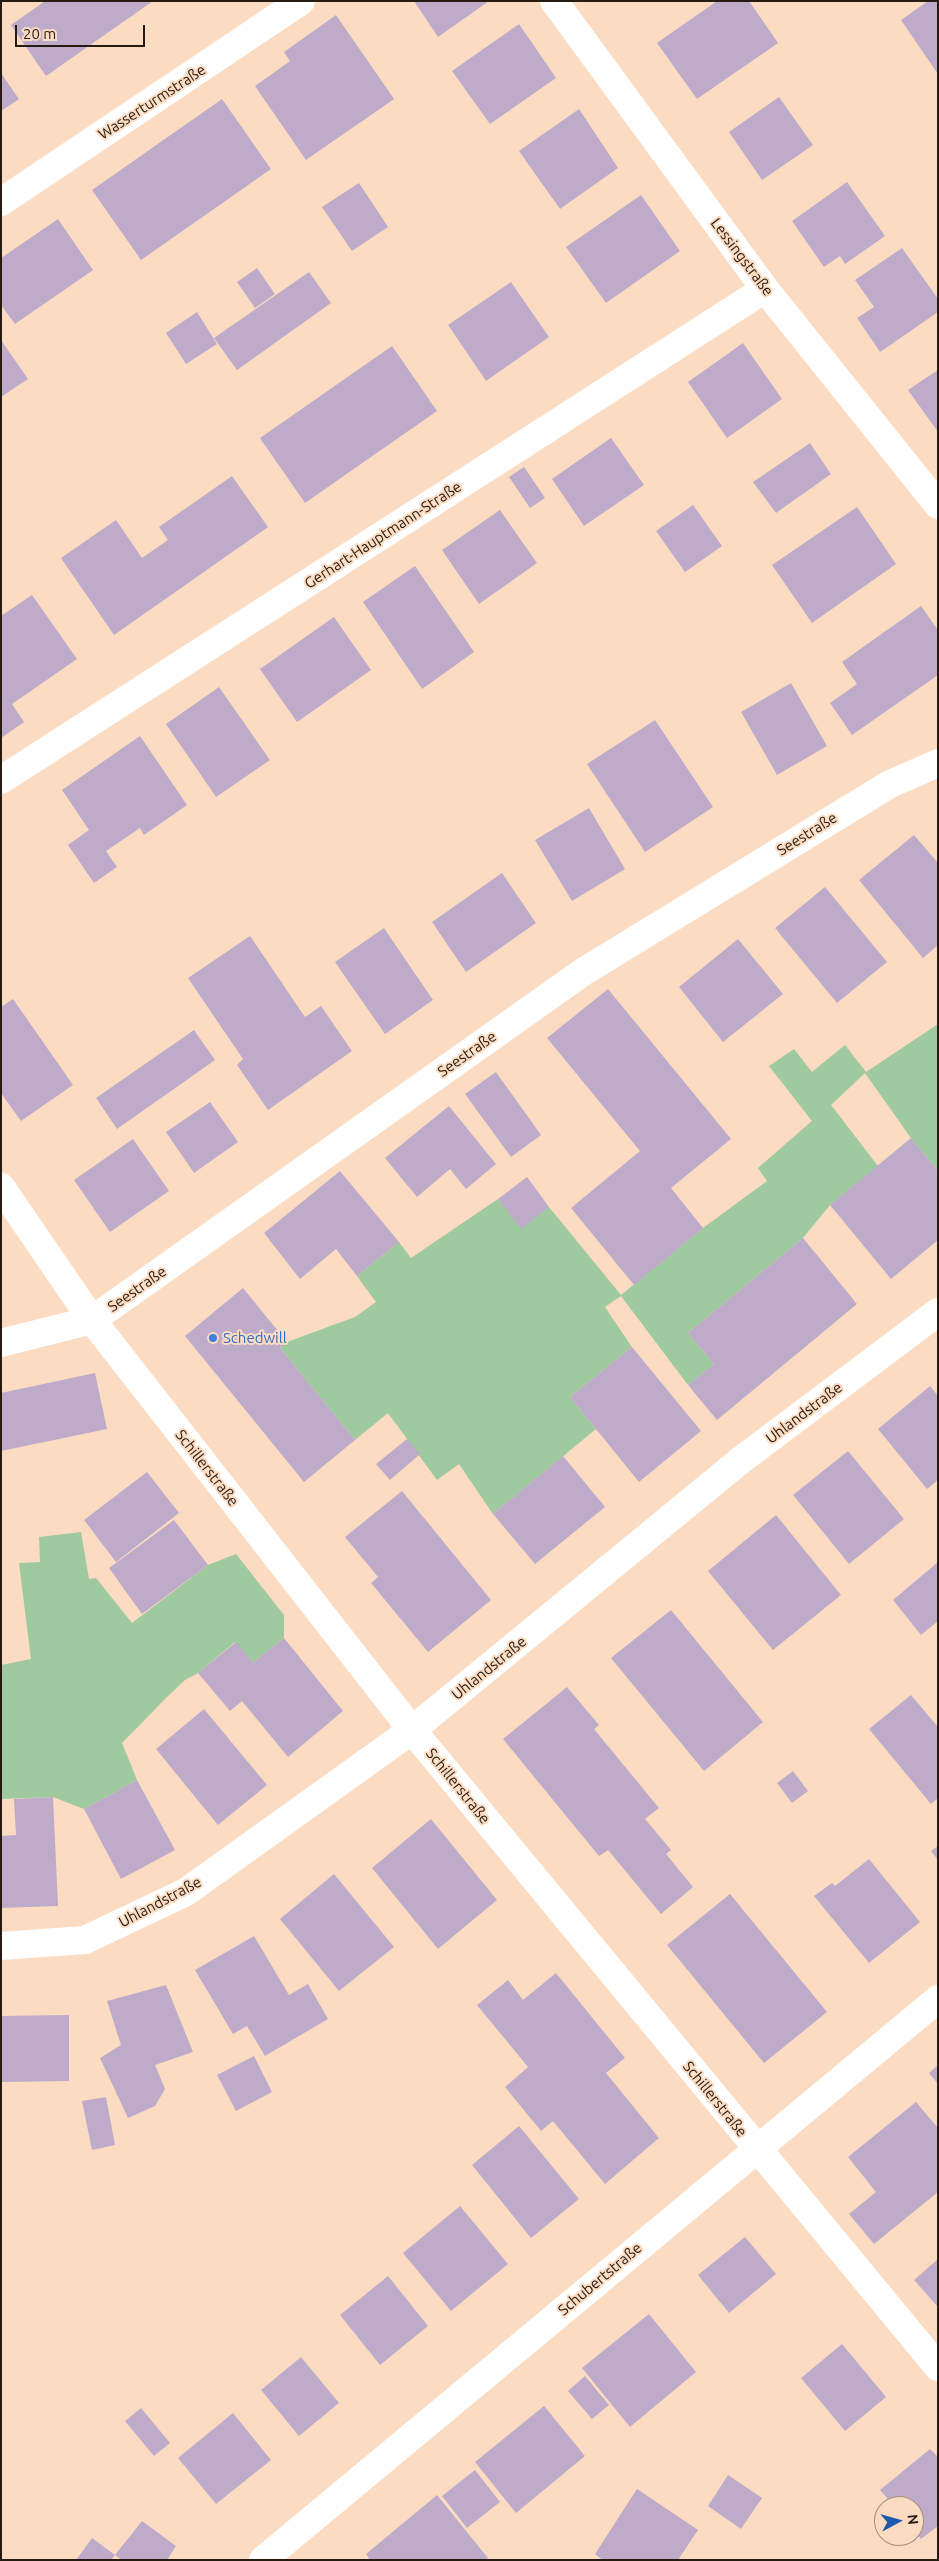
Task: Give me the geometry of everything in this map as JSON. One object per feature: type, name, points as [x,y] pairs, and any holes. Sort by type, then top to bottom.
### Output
[{"type":"street","name":"Wasserturmstraße","points":[[1,202],[301,1]]},
{"type":"street","name":"Lessingstraße","points":[[554,1],[765,289],[938,506]]},
{"type":"street","name":"Gerhart-Hauptmann-Straße","points":[[1,780],[765,289]]},
{"type":"street","name":"Seestraße","points":[[1,1344],[92,1320],[583,972],[890,784],[938,763]]},
{"type":"street","name":"Schillerstraße","points":[[1,1186],[92,1320],[412,1730],[756,2149],[938,2367]]},
{"type":"street","name":"Uhlandstraße","points":[[1,1946],[85,1940],[186,1892],[412,1730],[741,1460],[938,1312]]},
{"type":"street","name":"Schubertstraße","points":[[263,2560],[938,1999]]},
{"type":"green space","points":[[938,1024],[938,1171],[911,1138],[865,1073],[831,1105],[878,1166],[830,1205],[803,1238],[688,1333],[714,1364],[688,1385],[621,1296],[605,1307],[632,1347],[570,1397],[596,1429],[493,1514],[459,1464],[437,1480],[388,1413],[355,1440],[280,1348],[287,1342],[355,1317],[376,1302],[357,1276],[399,1242],[411,1258],[498,1199],[521,1228],[549,1207],[621,1295],[703,1228],[767,1181],[758,1168],[812,1121],[769,1066],[794,1049],[812,1072],[845,1045],[866,1072]]},
{"type":"green space","points":[[81,1532],[89,1579],[96,1578],[132,1623],[208,1565],[236,1554],[284,1615],[284,1638],[253,1663],[235,1642],[198,1673],[185,1680],[167,1697],[122,1743],[137,1780],[84,1809],[53,1797],[1,1799],[1,1665],[31,1659],[19,1563],[40,1562],[39,1537]]},
{"type":"building","points":[[45,1],[153,1],[46,76],[11,25]]},
{"type":"building","points":[[414,1],[489,1],[438,37]]},
{"type":"building","points":[[717,1],[749,1],[778,43],[697,99],[657,43]]},
{"type":"building","points":[[928,1],[938,1],[938,74],[901,20]]},
{"type":"building","points":[[336,15],[394,99],[306,160],[255,86],[290,61],[284,52]]},
{"type":"building","points":[[519,24],[556,78],[490,124],[452,71]]},
{"type":"building","points":[[1,73],[19,99],[1,111]]},
{"type":"building","points":[[779,97],[813,145],[762,180],[729,132]]},
{"type":"building","points":[[222,99],[271,169],[141,260],[92,190]]},
{"type":"building","points":[[579,109],[618,168],[560,209],[519,151]]},
{"type":"building","points":[[847,182],[885,236],[845,264],[840,256],[824,267],[792,221]]},
{"type":"building","points":[[359,183],[388,227],[352,251],[322,207]]},
{"type":"building","points":[[641,195],[680,251],[606,303],[566,247]]},
{"type":"building","points":[[58,219],[93,270],[15,324],[1,305],[1,258]]},
{"type":"building","points":[[902,248],[938,299],[938,312],[880,352],[857,318],[874,307],[855,280]]},
{"type":"building","points":[[257,268],[275,294],[255,308],[237,282]]},
{"type":"building","points":[[309,272],[331,303],[237,370],[214,338]]},
{"type":"building","points":[[511,282],[549,337],[486,381],[448,325]]},
{"type":"building","points":[[197,312],[217,344],[186,364],[166,333]]},
{"type":"building","points":[[1,340],[28,379],[1,397]]},
{"type":"building","points":[[743,343],[782,399],[727,438],[688,382]]},
{"type":"building","points":[[392,346],[437,411],[305,503],[260,438]]},
{"type":"building","points":[[938,370],[938,432],[908,390]]},
{"type":"building","points":[[611,438],[644,485],[584,526],[552,479]]},
{"type":"building","points":[[810,443],[831,474],[776,513],[753,482]]},
{"type":"building","points":[[524,467],[545,498],[530,508],[509,477]]},
{"type":"building","points":[[232,476],[268,527],[114,635],[61,558],[116,520],[142,558],[168,540],[159,527]]},
{"type":"building","points":[[693,505],[722,546],[685,572],[656,531]]},
{"type":"building","points":[[857,507],[896,564],[812,623],[772,565]]},
{"type":"building","points":[[500,510],[537,563],[479,604],[442,550]]},
{"type":"building","points":[[415,566],[474,652],[422,689],[363,602]]},
{"type":"building","points":[[32,595],[77,659],[12,704],[24,722],[1,738],[1,616]]},
{"type":"building","points":[[921,606],[938,630],[938,675],[852,735],[830,703],[857,684],[842,662]]},
{"type":"building","points":[[334,617],[371,670],[297,722],[260,669]]},
{"type":"building","points":[[791,683],[827,746],[777,775],[741,712]]},
{"type":"building","points":[[219,687],[270,760],[216,797],[166,724]]},
{"type":"building","points":[[655,720],[713,807],[645,852],[587,764]]},
{"type":"building","points":[[140,736],[187,805],[144,835],[140,828],[106,851],[117,867],[94,883],[68,845],[89,830],[62,790]]},
{"type":"building","points":[[589,808],[625,869],[572,901],[535,840]]},
{"type":"building","points":[[914,835],[938,863],[938,945],[923,958],[859,880]]},
{"type":"building","points":[[502,873],[536,923],[466,972],[432,922]]},
{"type":"building","points":[[825,887],[887,962],[837,1003],[775,928]]},
{"type":"building","points":[[384,928],[433,1000],[385,1034],[335,962]]},
{"type":"building","points":[[250,936],[305,1017],[321,1006],[352,1051],[268,1110],[237,1065],[243,1059],[188,978]]},
{"type":"building","points":[[738,939],[783,994],[723,1042],[679,987]]},
{"type":"building","points":[[608,989],[731,1139],[671,1188],[703,1228],[634,1285],[571,1208],[640,1151],[547,1038]]},
{"type":"building","points":[[13,999],[73,1085],[21,1121],[1,1093],[1,1007]]},
{"type":"building","points":[[194,1030],[215,1060],[117,1129],[96,1098]]},
{"type":"building","points":[[496,1072],[541,1135],[511,1157],[465,1094]]},
{"type":"building","points":[[210,1102],[238,1142],[194,1173],[166,1132]]},
{"type":"building","points":[[449,1106],[496,1164],[466,1189],[450,1169],[417,1197],[385,1158]]},
{"type":"building","points":[[911,1138],[938,1171],[938,1240],[891,1279],[830,1205]]},
{"type":"building","points":[[133,1139],[169,1191],[110,1232],[74,1180]]},
{"type":"building","points":[[340,1171],[399,1242],[357,1276],[336,1249],[300,1279],[264,1233]]},
{"type":"building","points":[[527,1177],[549,1207],[521,1229],[498,1199]]},
{"type":"building","points":[[803,1238],[857,1304],[717,1420],[688,1385],[714,1364],[688,1333]]},
{"type":"building","points":[[243,1288],[287,1342],[280,1348],[355,1440],[304,1482],[185,1336]]},
{"type":"building","points":[[632,1347],[701,1431],[639,1482],[570,1397]]},
{"type":"building","points":[[95,1373],[107,1429],[1,1451],[1,1393]]},
{"type":"building","points":[[930,1386],[938,1396],[938,1480],[927,1489],[878,1429]]},
{"type":"building","points":[[407,1439],[420,1454],[390,1480],[376,1464]]},
{"type":"building","points":[[848,1451],[904,1519],[849,1564],[793,1495]]},
{"type":"building","points":[[563,1456],[605,1507],[535,1564],[493,1514]]},
{"type":"building","points":[[147,1472],[179,1513],[116,1562],[84,1520]]},
{"type":"building","points":[[402,1491],[491,1600],[428,1652],[371,1583],[378,1577],[345,1537]]},
{"type":"building","points":[[776,1515],[841,1595],[773,1650],[708,1571]]},
{"type":"building","points":[[174,1520],[208,1565],[142,1614],[109,1568]]},
{"type":"building","points":[[938,1562],[938,1621],[921,1635],[893,1600]]},
{"type":"building","points":[[671,1610],[763,1722],[704,1771],[611,1658]]},
{"type":"building","points":[[284,1638],[343,1711],[288,1757],[242,1701],[230,1711],[198,1673],[236,1642],[253,1663]]},
{"type":"building","points":[[567,1687],[599,1725],[594,1729],[659,1808],[645,1819],[671,1850],[666,1854],[693,1887],[661,1914],[608,1850],[599,1856],[503,1739]]},
{"type":"building","points":[[911,1695],[938,1727],[938,1798],[931,1804],[869,1729]]},
{"type":"building","points":[[204,1709],[267,1785],[218,1825],[156,1749]]},
{"type":"building","points":[[793,1771],[808,1791],[792,1803],[777,1783]]},
{"type":"building","points":[[137,1780],[175,1850],[121,1879],[84,1809]]},
{"type":"building","points":[[53,1797],[58,1906],[1,1908],[1,1836],[16,1835],[14,1799]]},
{"type":"building","points":[[431,1819],[497,1900],[438,1949],[372,1868]]},
{"type":"building","points":[[938,1846],[938,1860],[931,1851]]},
{"type":"building","points":[[869,1859],[920,1922],[869,1963],[814,1896],[832,1883],[835,1886]]},
{"type":"building","points":[[334,1874],[394,1947],[339,1991],[280,1919]]},
{"type":"building","points":[[730,1894],[827,2012],[764,2063],[667,1945]]},
{"type":"building","points":[[254,1936],[289,1995],[308,1984],[328,2019],[265,2056],[247,2026],[233,2034],[195,1970]]},
{"type":"building","points":[[556,1973],[625,2058],[606,2073],[659,2138],[605,2184],[553,2121],[541,2131],[505,2087],[528,2067],[477,2005],[508,1980],[523,2000]]},
{"type":"building","points":[[166,1985],[193,2052],[155,2065],[165,2089],[155,2106],[128,2118],[100,2058],[121,2045],[107,2001]]},
{"type":"building","points":[[69,2015],[69,2081],[1,2082],[1,2016]]},
{"type":"building","points":[[254,2056],[272,2092],[236,2111],[217,2075]]},
{"type":"building","points":[[938,2065],[938,2084],[929,2073]]},
{"type":"building","points":[[106,2097],[115,2145],[92,2150],[82,2101]]},
{"type":"building","points":[[916,2102],[938,2128],[938,2192],[874,2244],[849,2214],[876,2192],[848,2157]]},
{"type":"building","points":[[519,2126],[579,2199],[531,2238],[472,2165]]},
{"type":"building","points":[[460,2206],[508,2264],[451,2311],[403,2253]]},
{"type":"building","points":[[745,2237],[776,2274],[729,2313],[698,2275]]},
{"type":"building","points":[[938,2259],[938,2307],[914,2280]]},
{"type":"building","points":[[388,2276],[428,2326],[380,2365],[340,2315]]},
{"type":"building","points":[[649,2314],[696,2372],[630,2427],[582,2368]]},
{"type":"building","points":[[842,2344],[886,2397],[845,2431],[801,2378]]},
{"type":"building","points":[[301,2357],[339,2403],[299,2436],[261,2390]]},
{"type":"building","points":[[585,2376],[609,2405],[592,2419],[568,2391]]},
{"type":"building","points":[[544,2406],[585,2456],[516,2513],[475,2462]]},
{"type":"building","points":[[141,2408],[170,2443],[154,2456],[125,2421]]},
{"type":"building","points":[[233,2413],[271,2460],[216,2504],[178,2458]]},
{"type":"building","points":[[930,2449],[938,2457],[938,2526],[924,2537],[924,2496],[885,2496],[880,2490]]},
{"type":"building","points":[[475,2470],[500,2502],[467,2528],[442,2496]]},
{"type":"building","points":[[728,2475],[762,2498],[741,2529],[708,2506]]},
{"type":"building","points":[[637,2489],[698,2530],[678,2560],[603,2560],[595,2554]]},
{"type":"building","points":[[437,2495],[488,2558],[485,2560],[370,2560],[366,2554]]},
{"type":"building","points":[[142,2521],[176,2546],[167,2560],[122,2560],[115,2555]]},
{"type":"building","points":[[92,2538],[115,2555],[111,2560],[76,2560]]},
{"type":"place","name":"Schedwill","points":[[213,1338]]}]
